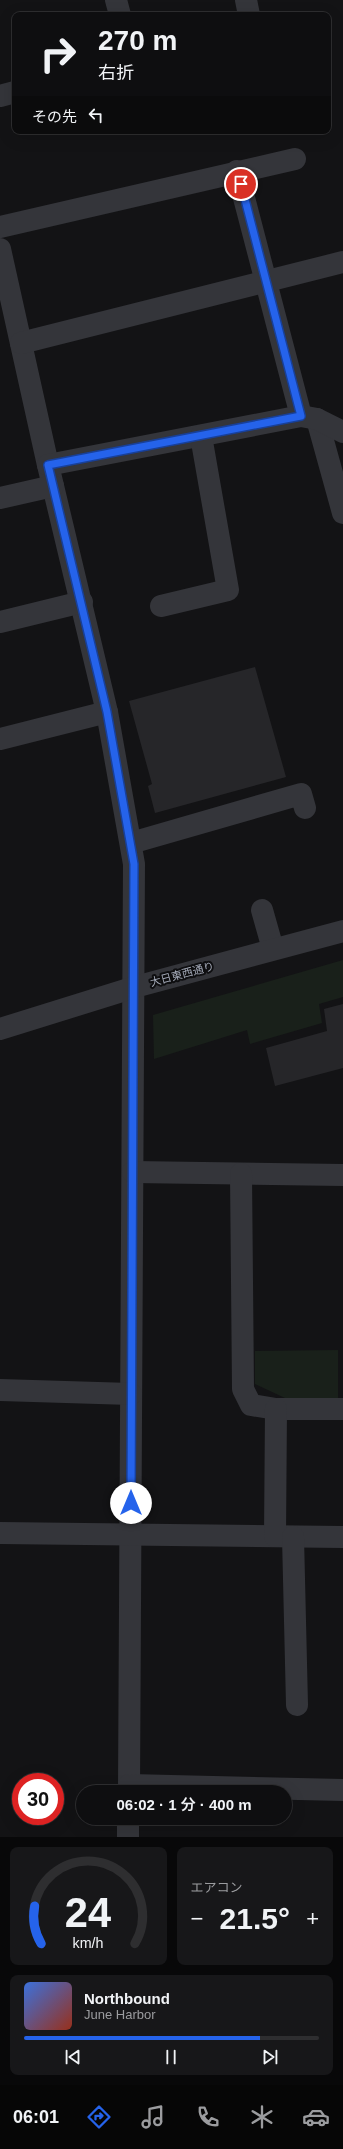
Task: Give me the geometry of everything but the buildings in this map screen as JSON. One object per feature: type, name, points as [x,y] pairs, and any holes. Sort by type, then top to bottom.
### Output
[{"type":"street","points":[[116,0],[119,12]]},
{"type":"street","points":[[246,0],[248,12]]},
{"type":"street","points":[[0,96],[12,93]]},
{"type":"street","points":[[0,227],[296,158]]},
{"type":"street","points":[[237,171],[266,280],[309,418],[343,513]]},
{"type":"street","points":[[0,248],[6,301],[21,343],[107,712],[132,843],[134,864],[135,987],[129,1785]]},
{"type":"street","points":[[21,343],[266,280],[343,262]]},
{"type":"street","points":[[0,498],[51,475],[200,436],[309,418],[343,432]]},
{"type":"street","points":[[161,606],[228,590],[200,436]]},
{"type":"street","points":[[0,622],[82,602]]},
{"type":"street","points":[[0,739],[107,712]]},
{"type":"street","points":[[132,843],[301,794],[305,808]]},
{"type":"street","points":[[262,910],[273,949]]},
{"type":"street","name":"大日東西通り","points":[[0,1029],[135,987],[343,930]]},
{"type":"street","points":[[133,1172],[343,1175]]},
{"type":"street","points":[[241,1174],[243,1389],[251,1405],[276,1409],[343,1409]]},
{"type":"street","points":[[0,1390],[132,1394]]},
{"type":"street","points":[[276,1409],[296,1705]]},
{"type":"street","points":[[0,1533],[343,1538]]},
{"type":"street","points":[[292,1790],[343,1790]]},
{"type":"street","points":[[128,1825],[128,1837]]},
{"type":"shaded area","points":[[343,960],[343,997],[319,1004],[322,1023],[250,1044],[247,1030],[154,1059],[153,1015]]},
{"type":"shaded area","points":[[338,1350],[338,1398],[285,1398],[255,1384],[255,1351]]},
{"type":"route","points":[[131,1503],[135,987],[134,864],[132,843],[107,712],[82,602],[48,465],[301,416],[241,184]]}]
